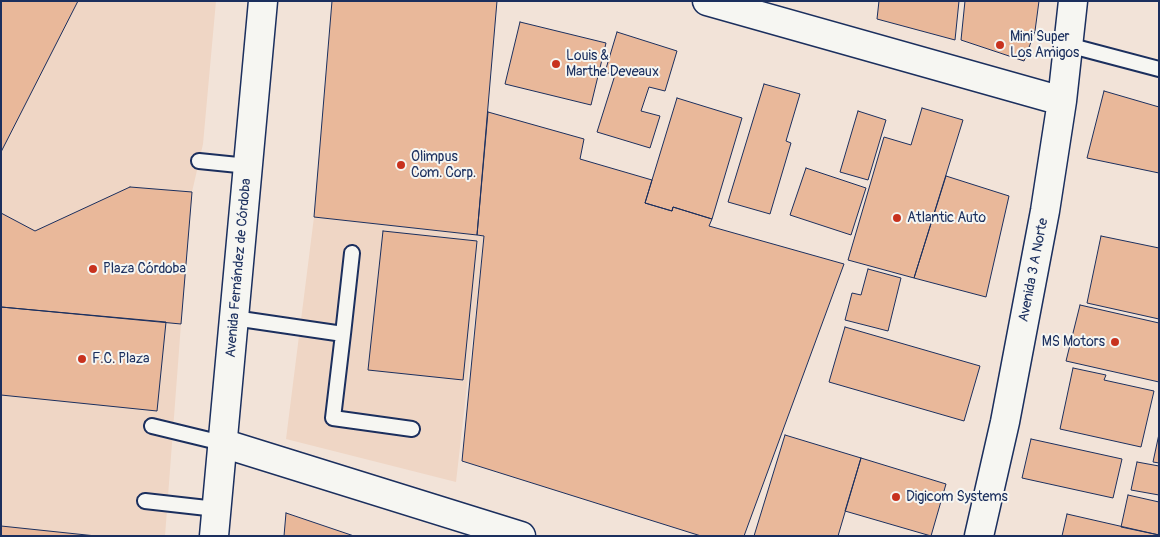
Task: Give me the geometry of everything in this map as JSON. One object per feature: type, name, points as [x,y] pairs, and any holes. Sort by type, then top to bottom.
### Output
[{"type":"street","name":"Avenida Fernández de Córdoba","points":[[214,536],[263,1]]},
{"type":"street","points":[[707,1],[1062,101]]},
{"type":"street","name":"Avenida 3 A Norte","points":[[979,536],[1008,403],[1045,212],[1062,101],[1073,1]]},
{"type":"street","points":[[222,443],[521,536]]},
{"type":"lane","points":[[1068,45],[1159,69]]},
{"type":"lane","points":[[199,161],[248,166]]},
{"type":"lane","points":[[352,253],[333,418],[412,429]]},
{"type":"lane","points":[[234,318],[343,334]]},
{"type":"lane","points":[[152,426],[222,443]]},
{"type":"lane","points":[[145,501],[216,509]]},
{"type":"shaded area","name":"Plaza Córdoba","points":[[1,1],[216,1],[203,144],[192,192],[165,536],[1,536]]},
{"type":"shaded area","points":[[314,217],[484,236],[456,482],[286,439]]},
{"type":"building","points":[[1,1],[78,1],[1,152]]},
{"type":"building","name":"Olimpus Com. Corp.","points":[[332,1],[497,1],[477,235],[314,217]]},
{"type":"building","points":[[879,1],[959,1],[955,40],[877,19]]},
{"type":"building","points":[[965,1],[1039,1],[1035,31],[1024,61],[961,40]]},
{"type":"building","name":"Louis & Marthe Deveaux","points":[[520,22],[606,43],[591,105],[505,84]]},
{"type":"building","points":[[617,32],[677,51],[665,91],[649,87],[641,111],[660,116],[650,148],[597,132],[615,75],[605,72]]},
{"type":"building","points":[[764,84],[800,94],[786,141],[791,143],[770,214],[728,202]]},
{"type":"building","points":[[1104,91],[1159,107],[1159,173],[1087,158]]},
{"type":"building","points":[[677,98],[742,118],[712,219],[673,207],[672,211],[645,203]]},
{"type":"building","name":"Atlantic Auto","points":[[922,108],[963,120],[914,278],[848,260],[884,137],[911,145]]},
{"type":"building","points":[[858,111],[886,120],[868,180],[840,172]]},
{"type":"building","points":[[488,112],[584,139],[580,159],[652,180],[645,203],[672,211],[673,207],[712,219],[709,226],[844,264],[744,536],[701,536],[462,461],[484,236],[477,235]]},
{"type":"building","points":[[806,168],[866,188],[851,235],[790,215]]},
{"type":"building","points":[[946,176],[1009,196],[986,297],[914,278]]},
{"type":"building","name":"Plaza Córdoba","points":[[130,187],[192,192],[181,324],[1,307],[1,213],[35,231]]},
{"type":"building","points":[[383,231],[477,241],[463,380],[368,370]]},
{"type":"building","points":[[1101,236],[1159,248],[1159,319],[1087,303]]},
{"type":"building","points":[[868,269],[901,278],[888,331],[845,320],[852,293],[861,295]]},
{"type":"building","name":"MS Motors","points":[[1080,305],[1159,323],[1159,382],[1066,361]]},
{"type":"building","name":"F.C. Plaza","points":[[1,307],[166,322],[157,411],[1,395]]},
{"type":"building","points":[[845,327],[980,366],[964,421],[829,382]]},
{"type":"building","points":[[1073,368],[1106,375],[1104,380],[1154,391],[1141,447],[1060,429]]},
{"type":"building","points":[[1159,434],[1159,463],[1153,462]]},
{"type":"building","points":[[785,435],[861,458],[838,536],[754,536]]},
{"type":"building","points":[[1031,439],[1122,459],[1113,498],[1022,478]]},
{"type":"building","name":"Digicom Systems","points":[[861,458],[946,484],[931,536],[845,511]]},
{"type":"building","points":[[1137,462],[1159,466],[1159,495],[1131,490]]},
{"type":"building","points":[[1128,495],[1159,502],[1159,535],[1121,527]]},
{"type":"building","points":[[286,513],[354,536],[284,536]]},
{"type":"building","points":[[1067,514],[1159,535],[1159,536],[1062,536]]},
{"type":"building","points":[[1,526],[96,536],[1,536]]},
{"type":"place","name":"Mini Super Los Amigos","points":[[1000,45]]},
{"type":"place","name":"Louis & Marthe Deveaux","points":[[556,64]]},
{"type":"place","name":"Olimpus Com. Corp.","points":[[401,165]]},
{"type":"place","name":"Atlantic Auto","points":[[897,218]]},
{"type":"place","name":"Plaza Córdoba","points":[[93,269]]},
{"type":"place","name":"MS Motors","points":[[1115,342]]},
{"type":"place","name":"F.C. Plaza","points":[[82,359]]},
{"type":"place","name":"Digicom Systems","points":[[896,497]]}]
